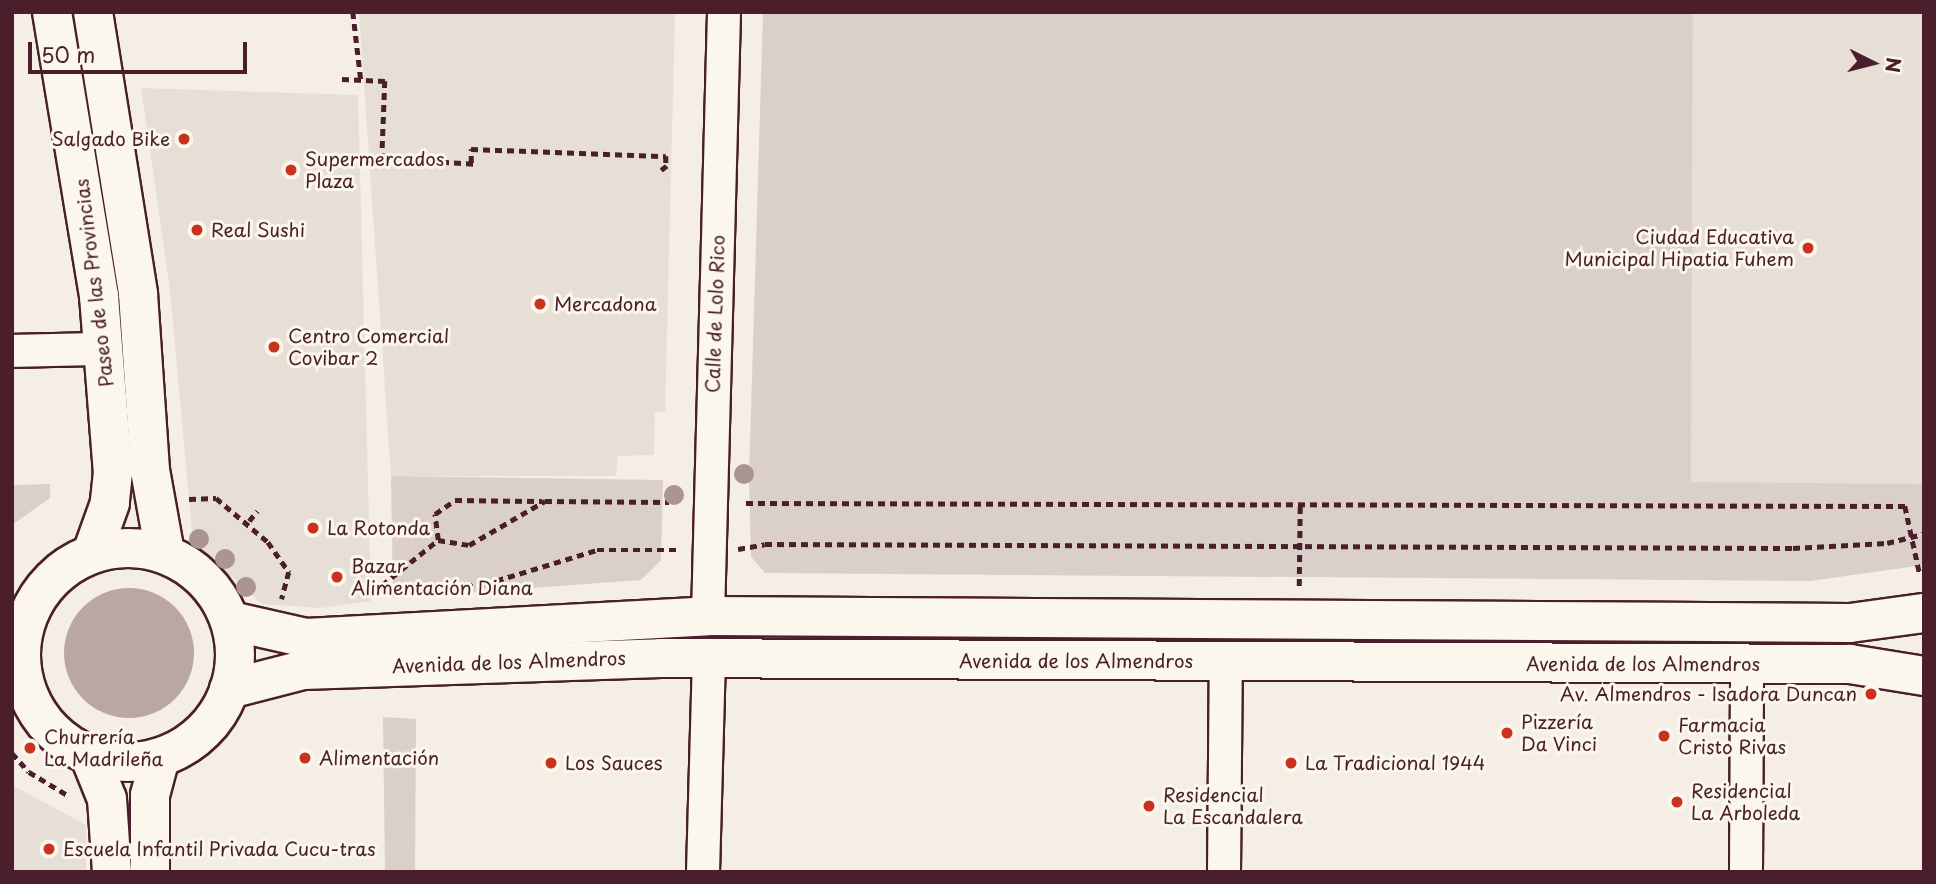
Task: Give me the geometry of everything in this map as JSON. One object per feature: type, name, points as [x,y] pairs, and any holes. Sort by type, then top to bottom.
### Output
[{"type":"street","name":"Paseo de las Provincias","points":[[52,12],[66,70],[103,349],[113,472],[110,503],[92,553]]},
{"type":"street","name":"Paseo de las Provincias","points":[[93,12],[138,294],[150,470],[165,553]]},
{"type":"street","name":"Calle de Lolo Rico","points":[[708,616],[724,12]]},
{"type":"street","points":[[12,351],[103,349]]},
{"type":"street","points":[[133,547],[165,553],[197,572],[231,621],[236,655],[229,689],[196,739],[160,758],[129,764],[90,757],[66,744],[36,711],[18,680],[22,608],[48,583],[92,553],[133,547]]},
{"type":"street","name":"Avenida de los Almendros","points":[[231,621],[306,638],[708,616],[1850,623],[1924,612]]},
{"type":"street","points":[[703,872],[709,658]]},
{"type":"street","name":"Avenida de los Almendros","points":[[229,689],[303,670],[709,658],[1850,664],[1924,676]]},
{"type":"street","points":[[1224,872],[1226,661]]},
{"type":"street","points":[[1746,872],[1747,664]]},
{"type":"street","points":[[90,757],[107,799],[112,872]]},
{"type":"street","points":[[150,872],[150,795],[160,758]]},
{"type":"path","points":[[353,12],[361,80]]},
{"type":"path","points":[[342,79],[385,81],[382,158],[478,164]]},
{"type":"path","points":[[471,163],[471,149],[666,156],[668,163],[661,170]]},
{"type":"path","points":[[174,499],[216,498],[249,521],[289,572],[280,606]]},
{"type":"path","points":[[438,540],[435,514],[455,500],[669,502]]},
{"type":"path","points":[[382,585],[438,540],[470,545],[545,501]]},
{"type":"path","points":[[746,503],[1905,506],[1920,575]]},
{"type":"path","points":[[1299,586],[1300,505]]},
{"type":"path","points":[[249,521],[257,511]]},
{"type":"path","points":[[382,593],[485,584],[597,550],[709,551],[765,544],[1793,548],[1924,534]]},
{"type":"path","points":[[12,753],[29,772],[74,799]]},
{"type":"shaded area","points":[[359,12],[675,12],[665,412],[655,412],[654,455],[618,456],[616,476],[391,476]]},
{"type":"shaded area","points":[[763,12],[1693,12],[1691,482],[1924,484],[1924,565],[1810,581],[765,573],[751,557],[749,478]]},
{"type":"shaded area","name":"Ciudad Educativa Municipal Hipatia Fuhem","points":[[1693,12],[1924,12],[1924,484],[1691,483]]},
{"type":"shaded area","name":"Centro Comercial Covibar 2","points":[[141,88],[358,95],[371,601],[321,608],[262,604],[193,542],[170,291]]},
{"type":"shaded area","points":[[391,476],[663,480],[661,560],[641,580],[393,598]]},
{"type":"shaded area","points":[[50,484],[50,498],[12,525],[12,485]]},
{"type":"shaded area","points":[[129,588],[154,593],[175,607],[189,628],[194,653],[189,678],[175,699],[154,713],[129,718],[104,713],[83,699],[69,678],[64,653],[69,628],[83,607],[104,593]]},
{"type":"shaded area","points":[[383,717],[416,719],[415,872],[385,872]]},
{"type":"shaded area","name":"Escuela Infantil Privada Cucu-tras","points":[[12,785],[86,825],[86,872],[12,872]]},
{"type":"place","name":"Salgado Bike","points":[[184,139]]},
{"type":"place","name":"Supermercados Plaza","points":[[291,170]]},
{"type":"place","name":"Real Sushi","points":[[197,230]]},
{"type":"place","name":"Ciudad Educativa Municipal Hipatia Fuhem","points":[[1808,248]]},
{"type":"place","name":"Mercadona","points":[[540,304]]},
{"type":"place","name":"Centro Comercial Covibar 2","points":[[274,347]]},
{"type":"place","name":"La Rotonda","points":[[313,528]]},
{"type":"place","name":"Bazar Alimentación Diana","points":[[337,577]]},
{"type":"place","name":"Av. Almendros - Isadora Duncan","points":[[1871,694]]},
{"type":"place","name":"Pizzería Da Vinci","points":[[1507,733]]},
{"type":"place","name":"Farmacia Cristo Rivas","points":[[1664,736]]},
{"type":"place","name":"Churrería La Madrileña","points":[[30,748]]},
{"type":"place","name":"Alimentación","points":[[305,758]]},
{"type":"place","name":"Los Sauces","points":[[551,763]]},
{"type":"place","name":"La Tradicional 1944","points":[[1291,763]]},
{"type":"place","name":"Residencial La Arboleda","points":[[1677,802]]},
{"type":"place","name":"Residencial La Escandalera","points":[[1149,806]]},
{"type":"place","name":"Escuela Infantil Privada Cucu-tras","points":[[49,849]]}]
